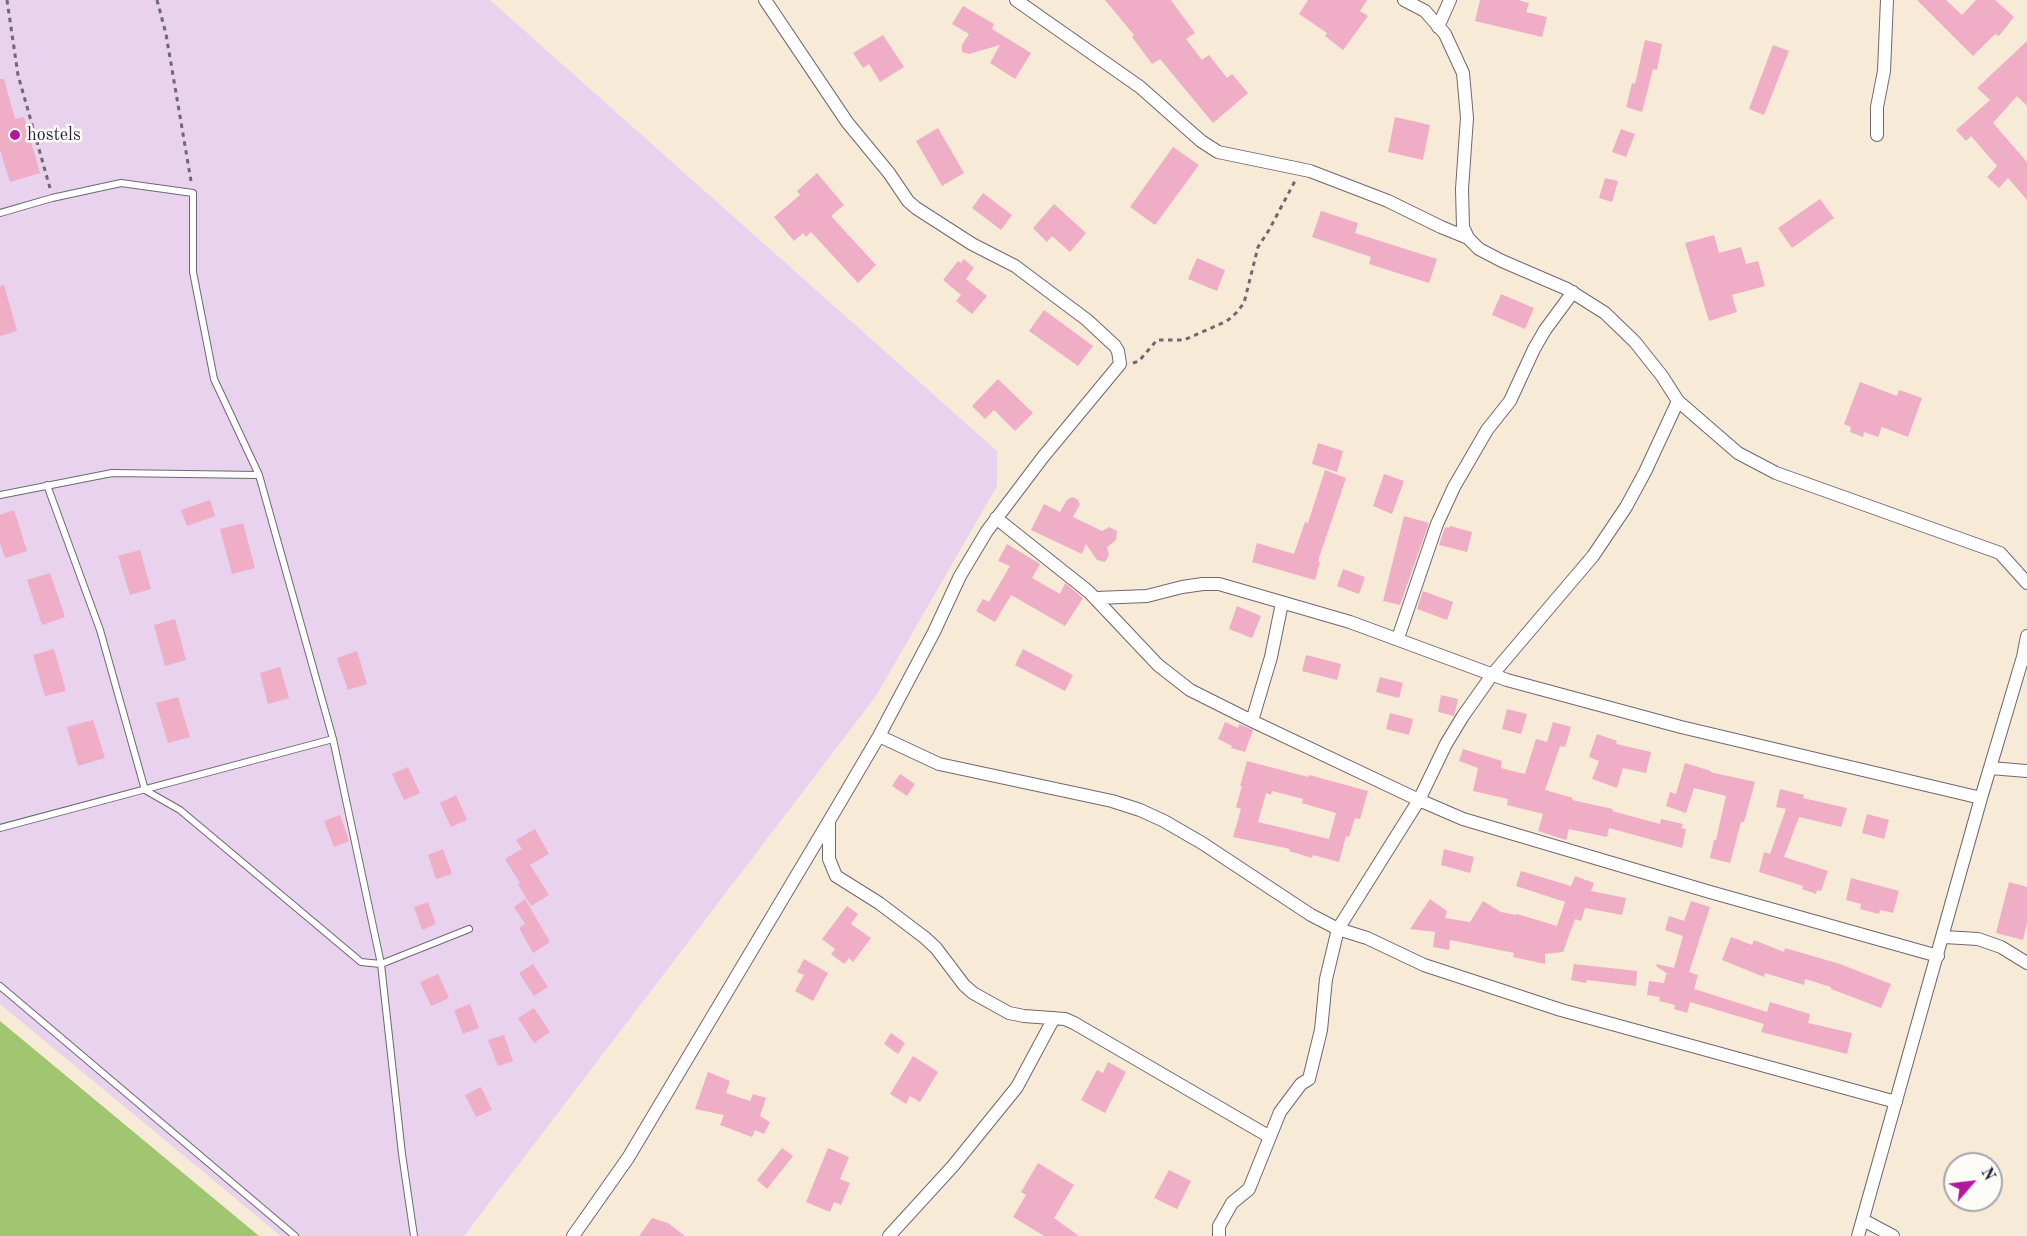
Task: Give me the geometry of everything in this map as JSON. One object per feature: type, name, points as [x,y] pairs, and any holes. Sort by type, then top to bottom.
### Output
[{"type":"street","points":[[573,1236],[628,1158],[829,821],[879,736],[934,632],[960,576],[996,518],[1120,364],[1115,345],[1087,320],[1015,266],[972,244],[908,201],[889,173],[847,122],[765,0]]},
{"type":"street","points":[[1016,0],[1140,87],[1211,148],[1225,155],[1301,168],[1369,193],[1468,238],[1479,249],[1502,261],[1573,292],[1605,313],[1635,342],[1662,376],[1677,400],[1737,453],[1776,473],[2000,554],[2026,579]]},
{"type":"street","points":[[1404,0],[1425,11],[1445,34],[1462,73],[1467,118],[1462,189],[1463,227],[1468,238]]},
{"type":"street","points":[[1438,27],[1450,0]]},
{"type":"street","points":[[1877,135],[1877,107],[1884,71],[1887,0]]},
{"type":"street","points":[[1398,638],[1437,525],[1458,478],[1487,430],[1510,401],[1534,349],[1552,318],[1573,292]]},
{"type":"street","points":[[1219,1236],[1219,1226],[1232,1203],[1249,1189],[1280,1112],[1302,1084],[1309,1079],[1321,1030],[1326,979],[1338,929],[1419,800],[1446,744],[1492,675],[1593,556],[1630,498],[1677,400]]},
{"type":"street","points":[[996,518],[1096,598],[1144,651],[1190,690],[1419,800],[1474,822],[1938,956]]},
{"type":"street","points":[[1096,598],[1147,596],[1182,587],[1220,584],[1398,638],[1492,675],[1681,727],[1981,798]]},
{"type":"street","points":[[1252,721],[1272,657],[1282,603]]},
{"type":"street","points":[[1858,1236],[2023,657],[2027,636]]},
{"type":"street","points":[[879,736],[939,764],[1112,801],[1164,820],[1281,897],[1338,929],[1366,938],[1424,965],[1561,1010],[1896,1102]]},
{"type":"street","points":[[1990,768],[2027,771]]},
{"type":"street","points":[[829,821],[829,859],[836,876],[879,903],[930,942],[973,993],[1009,1013],[1054,1018],[1074,1023],[1270,1137]]},
{"type":"street","points":[[1944,937],[1978,939],[2001,947],[2027,963]]},
{"type":"street","points":[[889,1236],[953,1166],[1017,1087],[1054,1018]]},
{"type":"street","points":[[1863,1220],[1893,1236]]},
{"type":"lane","points":[[0,213],[52,198],[121,183],[193,193],[193,272],[214,379],[259,475],[333,740],[381,964],[402,1154],[414,1236]]},
{"type":"lane","points":[[0,495],[112,473],[259,475]]},
{"type":"lane","points":[[47,485],[100,630],[145,790],[180,810],[361,962],[381,964],[469,929]]},
{"type":"lane","points":[[0,828],[333,740]]},
{"type":"lane","points":[[0,986],[295,1236]]},
{"type":"path","points":[[7,0],[18,75],[52,198]]},
{"type":"path","points":[[157,0],[166,34],[193,193]]},
{"type":"path","points":[[1115,370],[1139,361],[1157,340],[1184,340],[1227,321],[1236,313],[1244,303],[1258,246],[1287,199],[1301,168]]},
{"type":"shaded area","points":[[0,0],[490,0],[997,451],[997,486],[876,696],[464,1236],[281,1236],[0,1004]]},
{"type":"green space","points":[[0,1021],[259,1236],[0,1236]]},
{"type":"building","points":[[1105,0],[1171,0],[1195,33],[1186,39],[1202,60],[1209,55],[1227,78],[1232,74],[1248,93],[1213,123],[1160,59],[1152,64],[1132,37],[1134,35]]},
{"type":"building","points":[[1308,0],[1367,0],[1360,11],[1368,16],[1343,50],[1325,36],[1327,33],[1299,14]]},
{"type":"building","points":[[1480,0],[1518,0],[1529,3],[1526,12],[1547,17],[1542,37],[1475,21]]},
{"type":"building","points":[[1917,0],[1946,0],[1962,15],[1976,0],[1995,0],[2014,17],[1999,36],[1995,34],[1973,56]]},
{"type":"building","points":[[963,6],[994,24],[992,29],[1031,53],[1015,79],[990,63],[1000,45],[969,54],[962,52],[962,45],[969,34],[952,24]]},
{"type":"building","points":[[883,35],[904,67],[880,82],[869,64],[863,68],[853,53]]},
{"type":"building","points":[[1645,40],[1662,44],[1657,70],[1653,69],[1642,112],[1626,107],[1632,83],[1635,84]]},
{"type":"building","points":[[2027,41],[2027,106],[2017,96],[1993,123],[2027,162],[2027,200],[2008,178],[1999,188],[1987,177],[1997,166],[1971,136],[1966,141],[1956,130],[1990,100],[1977,88]]},
{"type":"building","points":[[1773,45],[1789,51],[1764,115],[1749,109]]},
{"type":"building","name":"hostels","points":[[0,79],[4,79],[15,119],[24,117],[40,173],[10,182],[0,150]]},
{"type":"building","points":[[1395,117],[1430,125],[1423,160],[1388,152]]},
{"type":"building","points":[[938,128],[964,173],[942,186],[916,141]]},
{"type":"building","points":[[1621,129],[1635,134],[1626,157],[1612,152]]},
{"type":"building","points":[[1173,147],[1199,165],[1155,225],[1130,207]]},
{"type":"building","points":[[817,173],[844,205],[831,216],[876,265],[858,283],[811,232],[806,237],[803,233],[794,241],[774,217],[800,195],[797,191]]},
{"type":"building","points":[[1605,178],[1618,181],[1612,202],[1599,198]]},
{"type":"building","points":[[983,193],[1012,215],[1001,230],[972,208]]},
{"type":"building","points":[[1820,199],[1834,218],[1792,248],[1778,228]]},
{"type":"building","points":[[1054,204],[1086,233],[1070,252],[1052,236],[1047,242],[1033,228]]},
{"type":"building","points":[[1321,211],[1358,223],[1355,233],[1437,259],[1429,283],[1369,264],[1371,257],[1312,237]]},
{"type":"building","points":[[1714,235],[1719,253],[1741,247],[1746,264],[1758,261],[1765,286],[1732,295],[1737,312],[1709,321],[1685,243]]},
{"type":"building","points":[[1197,258],[1225,270],[1217,291],[1188,279]]},
{"type":"building","points":[[964,259],[974,268],[966,279],[987,296],[972,314],[956,301],[961,295],[943,280],[958,261],[961,263]]},
{"type":"building","points":[[4,285],[17,331],[0,336],[0,286]]},
{"type":"building","points":[[1501,294],[1534,308],[1525,329],[1492,315]]},
{"type":"building","points":[[1044,310],[1093,346],[1078,366],[1029,331]]},
{"type":"building","points":[[998,379],[1033,413],[1015,431],[994,410],[985,419],[972,406]]},
{"type":"building","points":[[1860,382],[1897,396],[1899,390],[1922,398],[1908,437],[1882,427],[1878,437],[1864,432],[1863,437],[1850,432],[1851,427],[1844,424]]},
{"type":"building","points":[[1318,443],[1343,451],[1337,472],[1312,464]]},
{"type":"building","points":[[1325,470],[1346,478],[1318,561],[1320,562],[1315,580],[1252,562],[1257,543],[1294,554],[1305,522],[1308,523]]},
{"type":"building","points":[[1384,474],[1404,481],[1392,514],[1373,506]]},
{"type":"building","points":[[1072,497],[1080,504],[1073,517],[1102,531],[1109,527],[1117,531],[1116,540],[1107,547],[1109,555],[1105,562],[1097,560],[1086,544],[1082,554],[1031,530],[1044,504],[1060,512],[1067,500]]},
{"type":"building","points":[[210,500],[215,516],[187,526],[181,510]]},
{"type":"building","points":[[14,510],[27,551],[5,558],[0,543],[0,515]]},
{"type":"building","points":[[1404,516],[1429,523],[1400,605],[1383,601]]},
{"type":"building","points":[[243,523],[255,568],[232,574],[220,529]]},
{"type":"building","points":[[1450,526],[1472,532],[1467,552],[1439,545],[1445,527]]},
{"type":"building","points":[[1007,544],[1040,564],[1032,578],[1060,594],[1065,583],[1083,598],[1065,626],[1011,595],[995,622],[976,611],[983,599],[989,602],[1010,566],[998,561]]},
{"type":"building","points":[[140,550],[151,589],[130,595],[118,556]]},
{"type":"building","points":[[1343,569],[1365,577],[1359,594],[1337,586]]},
{"type":"building","points":[[50,573],[65,617],[42,625],[27,580]]},
{"type":"building","points":[[1423,591],[1453,602],[1447,620],[1417,609]]},
{"type":"building","points":[[1237,606],[1261,616],[1252,638],[1229,629]]},
{"type":"building","points":[[175,619],[186,660],[165,666],[154,625]]},
{"type":"building","points":[[54,649],[66,691],[45,696],[33,655]]},
{"type":"building","points":[[1023,649],[1073,675],[1065,691],[1015,665]]},
{"type":"building","points":[[357,651],[367,684],[348,690],[337,658]]},
{"type":"building","points":[[1306,655],[1341,664],[1337,680],[1302,671]]},
{"type":"building","points":[[280,667],[289,698],[268,704],[260,673]]},
{"type":"building","points":[[1380,677],[1403,683],[1399,698],[1376,692]]},
{"type":"building","points":[[1441,695],[1458,699],[1454,716],[1438,712]]},
{"type":"building","points":[[178,697],[190,737],[168,743],[156,703]]},
{"type":"building","points":[[1507,709],[1527,714],[1521,734],[1502,729]]},
{"type":"building","points":[[1390,713],[1413,719],[1409,735],[1386,729]]},
{"type":"building","points":[[93,720],[105,758],[78,766],[67,727]]},
{"type":"building","points":[[1225,722],[1238,728],[1239,724],[1253,730],[1245,752],[1231,748],[1232,746],[1218,739]]},
{"type":"building","points":[[1553,722],[1571,727],[1565,747],[1560,746],[1545,790],[1573,798],[1572,800],[1613,809],[1612,811],[1660,824],[1661,819],[1683,824],[1681,828],[1686,829],[1682,848],[1609,828],[1607,837],[1569,829],[1566,840],[1538,831],[1543,814],[1507,805],[1508,799],[1473,791],[1478,768],[1459,761],[1463,749],[1502,761],[1501,768],[1525,774],[1536,739],[1547,742]]},
{"type":"building","points":[[1597,734],[1617,741],[1616,744],[1651,752],[1646,773],[1623,768],[1617,788],[1592,779],[1599,761],[1589,757]]},
{"type":"building","points":[[1247,761],[1368,791],[1360,819],[1355,818],[1349,837],[1346,836],[1339,862],[1313,855],[1312,858],[1289,851],[1290,849],[1233,837],[1241,809],[1236,807],[1242,786],[1240,786]],"holes":[[[1272,791],[1303,799],[1302,803],[1336,813],[1329,839],[1258,822],[1266,793],[1271,795]]]},
{"type":"building","points":[[1685,763],[1710,772],[1755,782],[1730,863],[1710,858],[1726,796],[1694,788],[1686,813],[1666,806],[1670,792],[1676,794]]},
{"type":"building","points":[[408,767],[420,793],[404,800],[392,774]]},
{"type":"building","points":[[900,774],[915,784],[907,796],[892,786]]},
{"type":"building","points":[[1780,789],[1804,795],[1803,798],[1847,808],[1841,827],[1799,817],[1784,857],[1828,871],[1821,891],[1817,890],[1816,894],[1802,889],[1803,886],[1759,872],[1764,852],[1770,854],[1786,809],[1776,807]]},
{"type":"building","points":[[456,795],[467,820],[451,827],[440,803]]},
{"type":"building","points":[[1867,814],[1889,820],[1884,839],[1862,833]]},
{"type":"building","points":[[340,815],[349,841],[334,847],[324,821]]},
{"type":"building","points":[[535,829],[549,854],[530,865],[549,895],[531,906],[505,859],[522,849],[516,840]]},
{"type":"building","points":[[443,849],[452,874],[436,879],[428,855]]},
{"type":"building","points":[[1444,849],[1474,857],[1470,873],[1441,865]]},
{"type":"building","points":[[1521,871],[1571,886],[1575,876],[1594,883],[1591,891],[1626,898],[1622,915],[1585,908],[1581,921],[1575,919],[1563,952],[1545,954],[1545,964],[1513,957],[1514,953],[1450,940],[1449,950],[1433,947],[1435,932],[1410,929],[1430,899],[1447,911],[1445,918],[1470,922],[1483,901],[1501,912],[1517,914],[1557,926],[1565,902],[1516,886]]},
{"type":"building","points":[[1851,878],[1899,891],[1893,913],[1880,910],[1879,914],[1860,909],[1861,904],[1846,900]]},
{"type":"building","points":[[2009,882],[2027,887],[2027,923],[2023,940],[1996,933]]},
{"type":"building","points":[[525,899],[550,942],[533,953],[519,928],[525,924],[514,907]]},
{"type":"building","points":[[1691,901],[1710,907],[1689,972],[1698,975],[1694,989],[1767,1012],[1770,1002],[1810,1014],[1808,1023],[1852,1033],[1847,1054],[1761,1032],[1764,1024],[1690,1002],[1687,1013],[1674,1009],[1675,1005],[1659,1001],[1660,997],[1647,995],[1649,981],[1664,983],[1666,974],[1669,975],[1656,966],[1657,964],[1674,968],[1683,936],[1665,930],[1669,916],[1684,921]]},
{"type":"building","points":[[428,902],[436,924],[422,930],[414,907]]},
{"type":"building","points":[[847,906],[858,914],[851,924],[871,938],[853,962],[849,958],[844,964],[831,954],[835,949],[822,939]]},
{"type":"building","points":[[1731,937],[1752,945],[1754,940],[1784,952],[1785,948],[1840,964],[1891,984],[1881,1008],[1805,979],[1804,985],[1765,973],[1764,977],[1722,960]]},
{"type":"building","points":[[804,959],[828,973],[813,1001],[795,991],[804,975],[797,972]]},
{"type":"building","points":[[533,964],[548,987],[534,996],[519,973]]},
{"type":"building","points":[[1574,964],[1637,971],[1636,986],[1571,980]]},
{"type":"building","points":[[438,974],[449,998],[431,1006],[420,982]]},
{"type":"building","points":[[470,1004],[479,1028],[463,1034],[454,1010]]},
{"type":"building","points":[[534,1008],[550,1032],[534,1043],[518,1018]]},
{"type":"building","points":[[891,1033],[905,1043],[898,1054],[884,1044]]},
{"type":"building","points":[[504,1035],[513,1061],[498,1066],[488,1040]]},
{"type":"building","points":[[913,1056],[938,1072],[920,1102],[910,1096],[906,1104],[890,1094]]},
{"type":"building","points":[[1108,1062],[1126,1072],[1105,1113],[1081,1100],[1097,1070],[1103,1073]]},
{"type":"building","points":[[708,1072],[730,1081],[726,1093],[750,1101],[753,1094],[766,1098],[760,1116],[770,1122],[764,1134],[755,1130],[752,1137],[720,1125],[724,1115],[695,1109]]},
{"type":"building","points":[[481,1087],[492,1110],[476,1117],[465,1095]]},
{"type":"building","points":[[782,1148],[793,1156],[767,1189],[757,1180]]},
{"type":"building","points":[[828,1148],[849,1157],[840,1179],[850,1183],[841,1205],[834,1202],[830,1212],[806,1202]]},
{"type":"building","points":[[1038,1163],[1074,1185],[1054,1218],[1079,1236],[1044,1236],[1013,1217],[1026,1195],[1021,1192]]},
{"type":"building","points":[[1169,1170],[1191,1181],[1177,1209],[1154,1198]]},
{"type":"building","points":[[652,1218],[668,1223],[685,1236],[639,1236]]},
{"type":"place","name":"hostels","points":[[15,135]]}]
